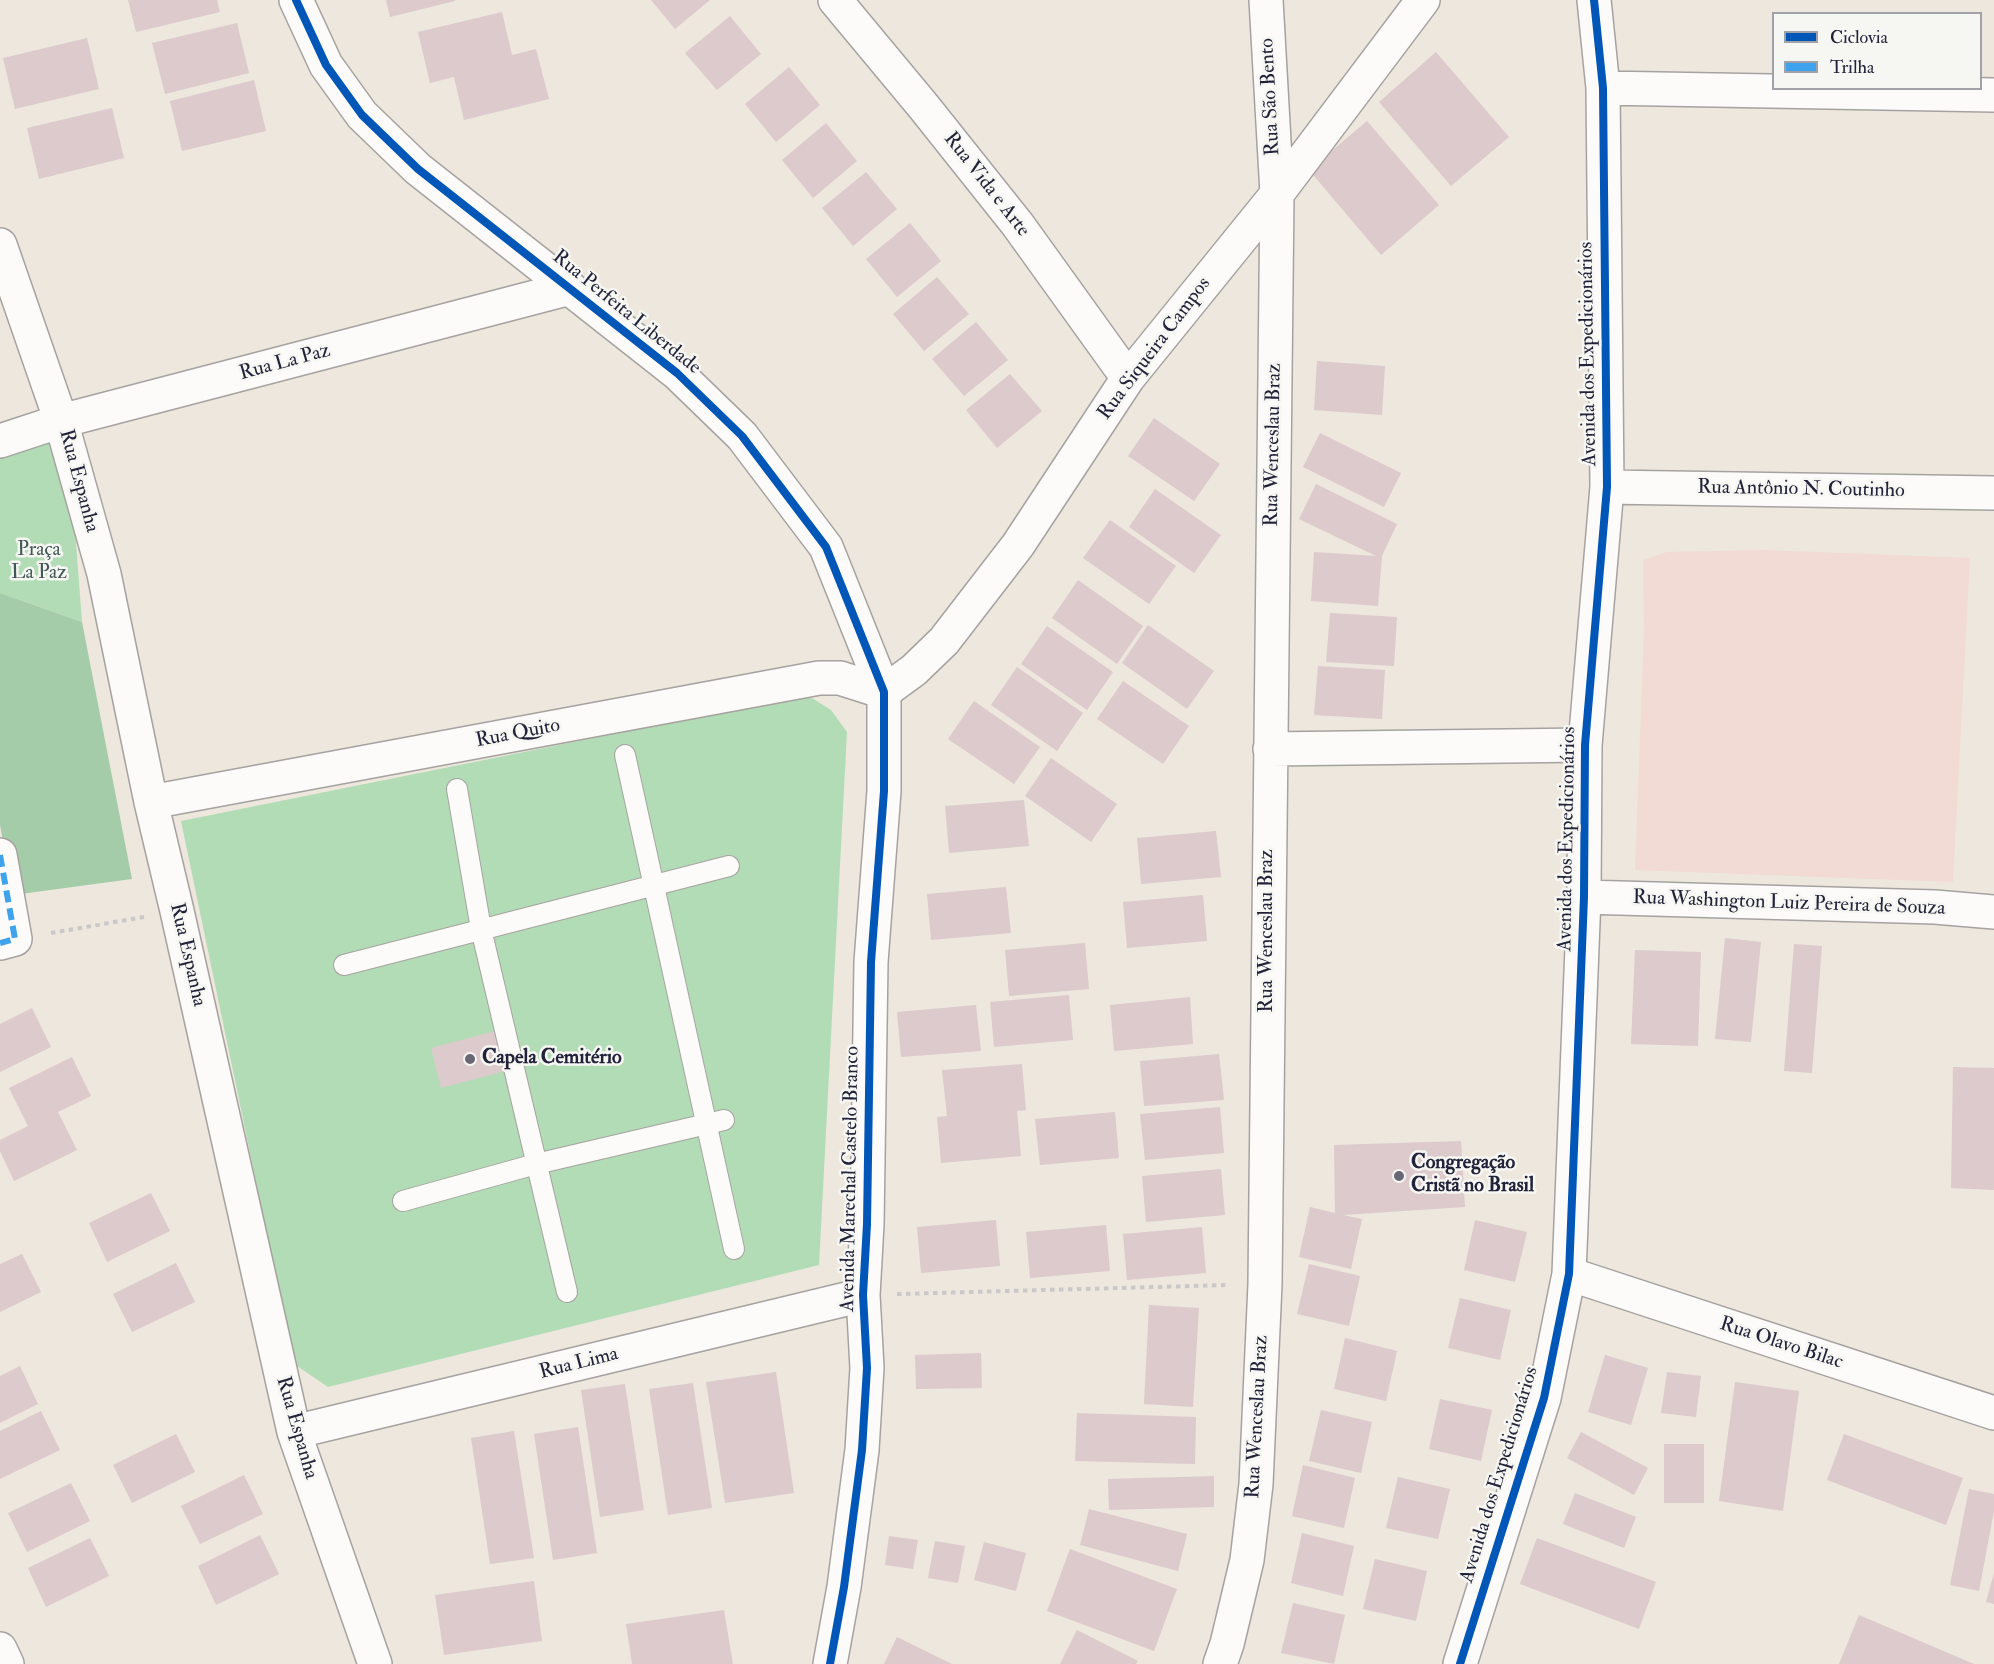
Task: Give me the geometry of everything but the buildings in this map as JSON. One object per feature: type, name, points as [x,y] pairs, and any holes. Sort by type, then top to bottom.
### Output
[{"type":"street","name":"Rua Perfeita Liberdade","points":[[296,0],[326,65],[362,115],[418,169],[677,373],[742,436],[826,547],[884,692]]},
{"type":"street","name":"Rua Vida e Arte","points":[[835,0],[924,106],[1018,225],[1128,378]]},
{"type":"street","name":"Rua São Bento","points":[[1266,0],[1277,194]]},
{"type":"street","name":"Rua Siqueira Campos","points":[[884,692],[914,670],[944,641],[1018,545],[1128,378],[1277,194],[1423,0]]},
{"type":"street","name":"Avenida dos Expedicionários","points":[[1460,1664],[1544,1398],[1569,1274],[1584,897],[1585,745],[1607,487],[1603,88],[1594,0]]},
{"type":"street","points":[[1603,88],[1994,95]]},
{"type":"street","name":"Rua Wenceslau Braz","points":[[1220,1664],[1230,1633],[1249,1549],[1256,1484],[1265,1284],[1277,194]]},
{"type":"street","name":"Rua Espanha","points":[[0,245],[61,421],[104,574],[151,802],[294,1432],[375,1664]]},
{"type":"street","name":"Rua La Paz","points":[[0,441],[61,421],[570,288]]},
{"type":"street","name":"Rua Antônio N. Coutinho","points":[[1607,487],[1994,493]]},
{"type":"street","name":"Rua Quito","points":[[151,802],[819,678],[840,678],[884,692]]},
{"type":"street","name":"Avenida Marechal Castelo Branco","points":[[831,1664],[844,1587],[862,1450],[867,1368],[863,1295],[867,1224],[871,962],[884,791],[884,692]]},
{"type":"street","points":[[1270,749],[1585,745]]},
{"type":"street","points":[[0,855],[7,941]]},
{"type":"street","name":"Rua Washington Luiz Pereira de Souza","points":[[1584,897],[1935,907],[1994,912]]},
{"type":"street","name":"Rua Olavo Bilac","points":[[1569,1274],[1994,1413]]},
{"type":"street","name":"Rua Lima","points":[[294,1432],[863,1295]]},
{"type":"street","points":[[0,1649],[7,1664]]},
{"type":"lane","points":[[625,755],[653,886],[715,1122],[734,1249]]},
{"type":"lane","points":[[457,789],[482,929],[567,1292]]},
{"type":"lane","points":[[344,965],[729,866]]},
{"type":"lane","points":[[403,1201],[536,1164],[715,1122]]},
{"type":"path","points":[[7,941],[177,911]]},
{"type":"path","points":[[863,1295],[1265,1284]]},
{"type":"shaded area","points":[[1765,550],[1970,558],[1953,882],[1635,870],[1644,630],[1643,560],[1667,552]]},
{"type":"green space","name":"Praça La Paz","points":[[47,418],[74,516],[82,622],[0,593],[0,439]]},
{"type":"green space","points":[[0,593],[82,622],[132,879],[13,895],[0,825]]},
{"type":"green space","points":[[807,695],[831,710],[847,732],[819,1265],[328,1387],[294,1364],[181,821]]},
{"type":"marked path","points":[[0,855],[15,939],[0,943]]},
{"type":"cycle path","points":[[296,0],[326,65],[362,115],[418,169],[677,373],[742,436],[826,547],[884,692],[884,791],[871,962],[867,1224],[863,1295],[867,1368],[862,1450],[844,1587],[830,1664]]},
{"type":"cycle path","points":[[1460,1664],[1544,1398],[1569,1274],[1584,897],[1585,745],[1607,487],[1603,88],[1594,0]]},
{"type":"place","name":"Capela Cemitério","points":[[470,1059]]},
{"type":"place","name":"Congregação Cristã no Brasil","points":[[1399,1176]]}]
